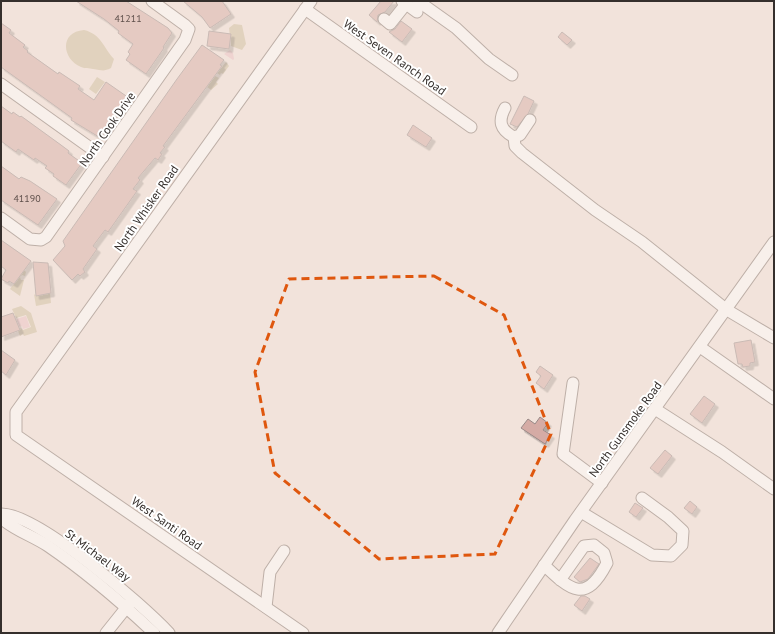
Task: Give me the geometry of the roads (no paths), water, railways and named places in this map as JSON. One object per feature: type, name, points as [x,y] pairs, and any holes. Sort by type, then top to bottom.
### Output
[{"type":"street","name":"North Cook Drive","points":[[1,218],[30,239],[41,240],[50,234],[185,40],[188,30],[180,21],[152,1]]},
{"type":"street","points":[[384,19],[390,24],[404,3],[418,6],[456,28],[489,60],[512,76]]},
{"type":"street","name":"West Seven Ranch Road","points":[[308,5],[471,127]]},
{"type":"street","name":"North Whisker Road","points":[[16,435],[16,412],[308,5]]},
{"type":"street","points":[[1,84],[103,157]]},
{"type":"street","points":[[505,108],[500,122],[502,128],[514,137],[515,146],[522,153],[594,210],[642,242],[727,310],[774,338]]},
{"type":"street","points":[[514,137],[520,135],[530,120]]},
{"type":"street","name":"North Gunsmoke Road","points":[[498,633],[581,512],[727,310],[774,242]]},
{"type":"street","points":[[700,347],[774,399]]},
{"type":"street","points":[[573,383],[563,454],[602,483]]},
{"type":"street","points":[[655,409],[722,452],[774,488]]},
{"type":"street","name":"West Santi Road","points":[[16,435],[303,633]]},
{"type":"street","points":[[581,512],[652,555],[670,556],[682,545],[683,531],[668,517],[642,498]]},
{"type":"street","name":"St Michael Way","points":[[1,514],[15,516],[52,538],[96,568],[130,603],[154,633]]},
{"type":"street","name":"St Michael Way","points":[[1,518],[48,546],[94,580],[130,603],[169,633]]},
{"type":"street","points":[[266,607],[270,572],[284,551]]},
{"type":"street","points":[[544,565],[560,580]]},
{"type":"street","points":[[106,633],[130,603]]}]
